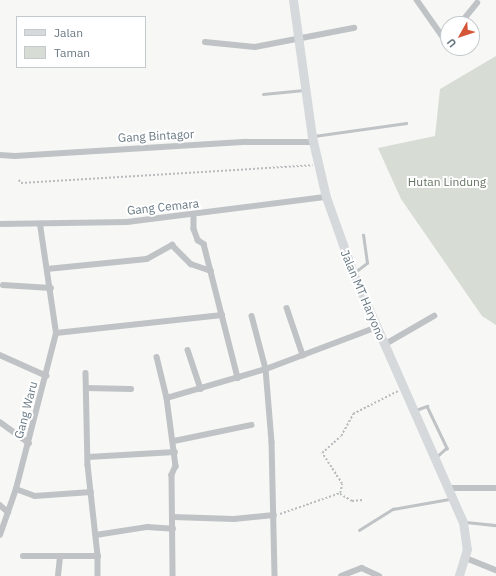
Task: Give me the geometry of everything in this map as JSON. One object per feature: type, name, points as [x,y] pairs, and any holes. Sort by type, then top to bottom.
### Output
[{"type":"main road","name":"Jalan MT Haryono","points":[[293,0],[312,139],[326,197],[353,273],[463,522],[467,539],[466,558],[459,576]]},
{"type":"street","points":[[417,0],[440,31]]},
{"type":"street","points":[[466,16],[477,2]]},
{"type":"street","points":[[206,42],[255,47],[354,28]]},
{"type":"street","name":"Gang Bintagor","points":[[0,155],[14,156],[312,139]]},
{"type":"street","name":"Gang Cemara","points":[[0,224],[127,222],[194,215],[326,197]]},
{"type":"street","points":[[194,215],[194,229],[198,240],[204,244],[238,378]]},
{"type":"street","points":[[40,224],[47,269],[147,259],[172,245],[191,264],[211,271]]},
{"type":"street","name":"Gang Waru","points":[[0,535],[16,489],[29,443],[47,376],[56,333],[47,269]]},
{"type":"street","points":[[3,286],[50,288]]},
{"type":"street","points":[[287,308],[303,354]]},
{"type":"street","points":[[56,333],[222,314]]},
{"type":"street","points":[[252,316],[266,369],[274,515],[275,576]]},
{"type":"street","points":[[384,345],[434,316]]},
{"type":"street","points":[[167,398],[202,389],[266,369],[377,327]]},
{"type":"street","points":[[188,350],[202,389]]},
{"type":"street","points":[[0,355],[47,376]]},
{"type":"street","points":[[157,357],[167,398],[175,452],[176,468],[172,475],[173,576]]},
{"type":"street","points":[[86,373],[88,457],[98,556],[98,576]]},
{"type":"street","points":[[86,388],[131,389]]},
{"type":"street","points":[[0,422],[29,443]]},
{"type":"street","points":[[174,441],[251,426]]},
{"type":"street","points":[[88,457],[175,452]]},
{"type":"street","points":[[447,488],[496,488]]},
{"type":"street","points":[[16,489],[35,496],[91,492]]},
{"type":"street","points":[[0,505],[8,512]]},
{"type":"street","points":[[173,517],[234,519],[274,515]]},
{"type":"street","points":[[96,535],[147,527],[173,529]]},
{"type":"street","points":[[23,556],[60,558],[98,556]]},
{"type":"street","points":[[58,576],[60,558]]},
{"type":"street","points":[[466,558],[496,570]]},
{"type":"street","points":[[340,576],[362,568],[379,576]]},
{"type":"lane","points":[[263,94],[305,90]]},
{"type":"lane","points":[[312,139],[406,123]]},
{"type":"lane","points":[[353,273],[367,263],[363,235]]},
{"type":"lane","points":[[413,411],[427,406],[441,434],[447,448],[446,451],[435,459]]},
{"type":"lane","points":[[359,530],[393,509],[453,499]]},
{"type":"lane","points":[[463,522],[496,525]]},
{"type":"path","points":[[19,180],[21,183],[318,165]]},
{"type":"path","points":[[340,493],[342,484],[322,452],[341,436],[353,414],[404,388]]},
{"type":"path","points":[[274,515],[340,493]]},
{"type":"path","points":[[340,493],[349,500],[363,500]]},
{"type":"green space","name":"Hutan Lindung","points":[[496,56],[496,325],[482,316],[401,199],[378,148],[435,136],[440,89]]}]
